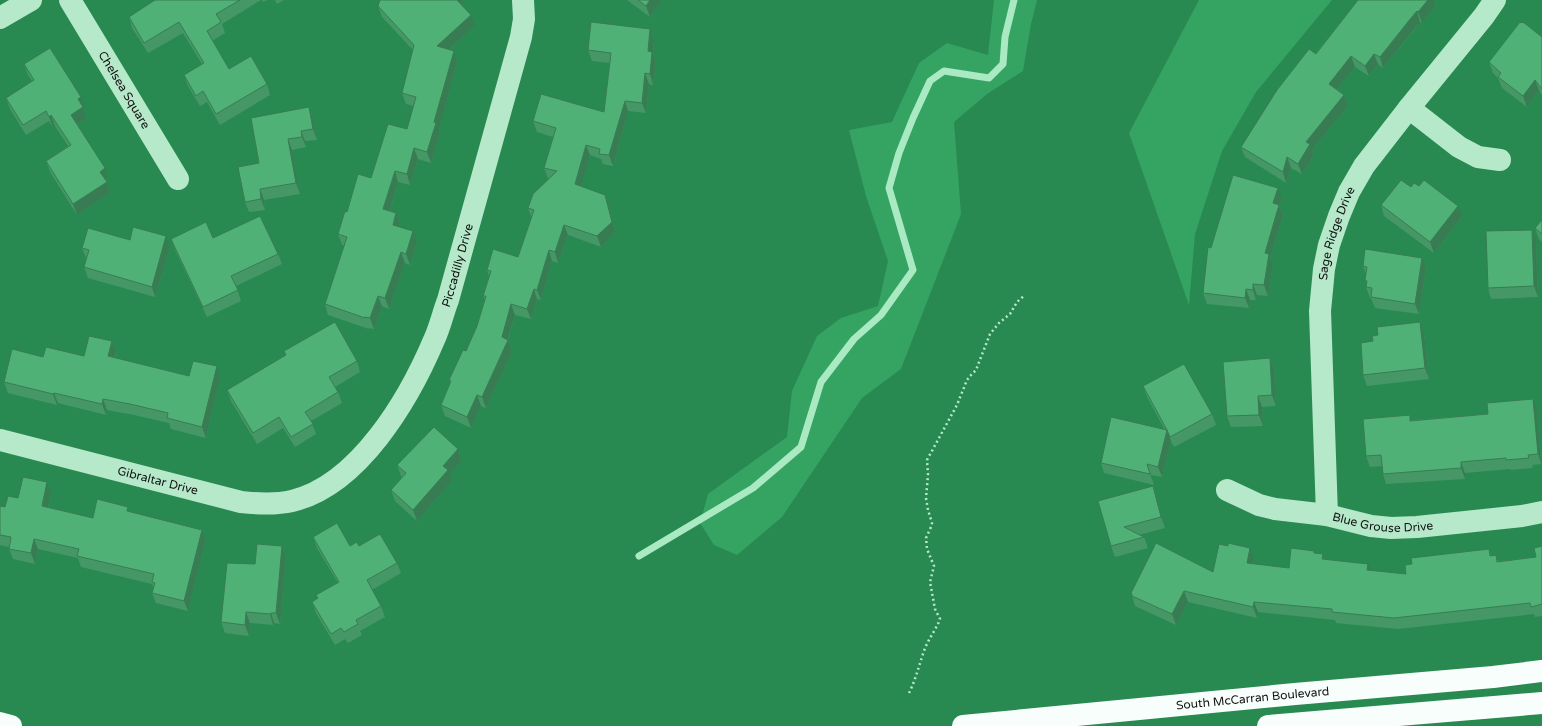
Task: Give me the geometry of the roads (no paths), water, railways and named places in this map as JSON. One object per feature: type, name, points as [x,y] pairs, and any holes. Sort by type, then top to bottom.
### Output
[{"type":"main road","name":"South McCarran Boulevard","points":[[963,726],[1295,694],[1493,677],[1542,670]]},
{"type":"main road","points":[[1268,726],[1542,703]]},
{"type":"main road","points":[[0,723],[11,726]]},
{"type":"street","points":[[0,18],[31,0]]},
{"type":"street","name":"Chelsea Square","points":[[70,0],[178,179]]},
{"type":"street","name":"Piccadilly Drive","points":[[316,492],[349,469],[374,442],[392,418],[434,340],[448,300],[521,37],[524,19],[523,0]]},
{"type":"street","name":"Sage Ridge Drive","points":[[1327,515],[1320,311],[1324,268],[1334,231],[1349,192],[1364,166],[1484,16],[1495,0]]},
{"type":"street","points":[[1409,108],[1459,147],[1478,157],[1500,160]]},
{"type":"street","name":"Gibraltar Drive","points":[[0,440],[241,502],[278,504],[294,501],[316,492]]},
{"type":"street","name":"Blue Grouse Drive","points":[[1227,490],[1259,505],[1288,511],[1327,515],[1371,526],[1391,528],[1417,527],[1522,516],[1542,512]]},
{"type":"waterway","points":[[639,556],[753,488],[801,447],[821,382],[854,339],[881,315],[913,270],[889,188],[899,153],[930,81],[944,71],[989,78],[1003,64],[1005,37],[1014,0]]}]
